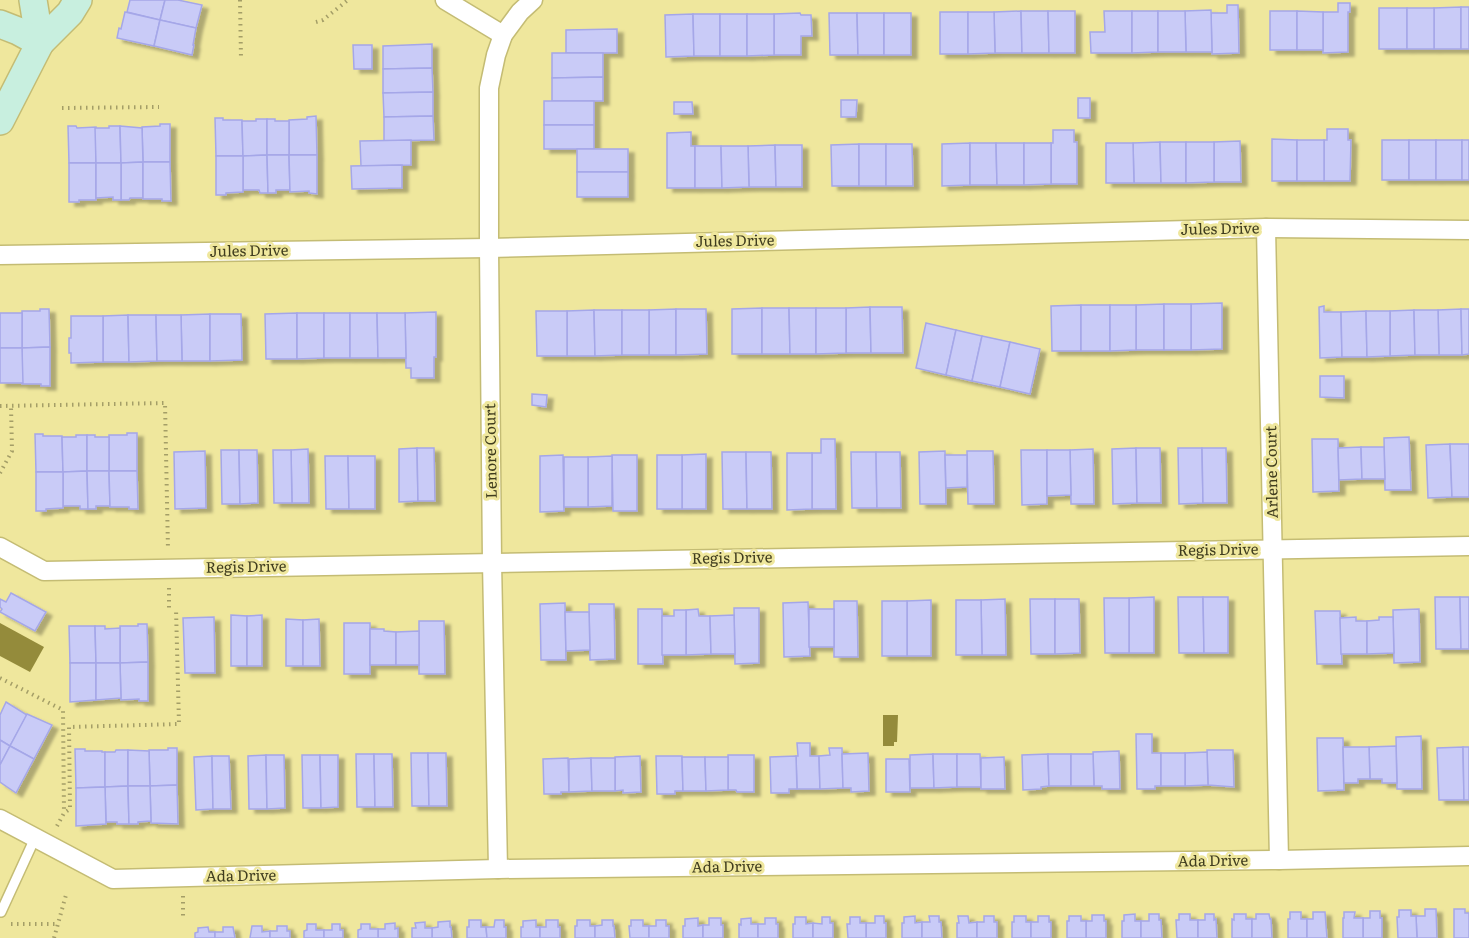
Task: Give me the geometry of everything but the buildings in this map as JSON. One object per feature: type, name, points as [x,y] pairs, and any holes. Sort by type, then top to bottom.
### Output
[{"type":"main road","points":[[33,0],[40,43]]},
{"type":"main road","points":[[0,121],[40,43],[70,13],[78,0]]},
{"type":"main road","points":[[0,24],[40,43]]},
{"type":"street","points":[[445,0],[503,34],[520,12],[533,0]]},
{"type":"street","name":"Lenore Court","points":[[498,869],[492,562],[489,88],[503,34]]},
{"type":"street","name":"Jules Drive","points":[[0,255],[489,248],[1266,228],[1469,230]]},
{"type":"street","name":"Arlene Court","points":[[1266,228],[1279,860]]},
{"type":"street","name":"Regis Drive","points":[[0,547],[44,571],[1469,546]]},
{"type":"street","name":"Ada Drive","points":[[0,819],[114,879],[498,869],[1469,856]]},
{"type":"lane","points":[[1,912],[35,838]]},
{"type":"path","points":[[240,0],[241,59]]},
{"type":"path","points":[[316,22],[323,20],[348,0]]},
{"type":"path","points":[[62,108],[159,107]]},
{"type":"path","points":[[0,406],[165,403],[168,551]]},
{"type":"path","points":[[0,473],[12,451],[11,406]]},
{"type":"path","points":[[169,585],[169,609]]},
{"type":"path","points":[[57,826],[64,813],[70,809],[69,727],[179,724],[176,609]]},
{"type":"path","points":[[0,678],[63,710],[64,813]]},
{"type":"path","points":[[54,938],[66,895]]},
{"type":"path","points":[[10,924],[58,924]]},
{"type":"shaded area","points":[[0,623],[44,647],[30,672],[0,656]]},
{"type":"shaded area","points":[[883,715],[898,715],[897,742],[894,742],[894,746],[883,746]]}]
